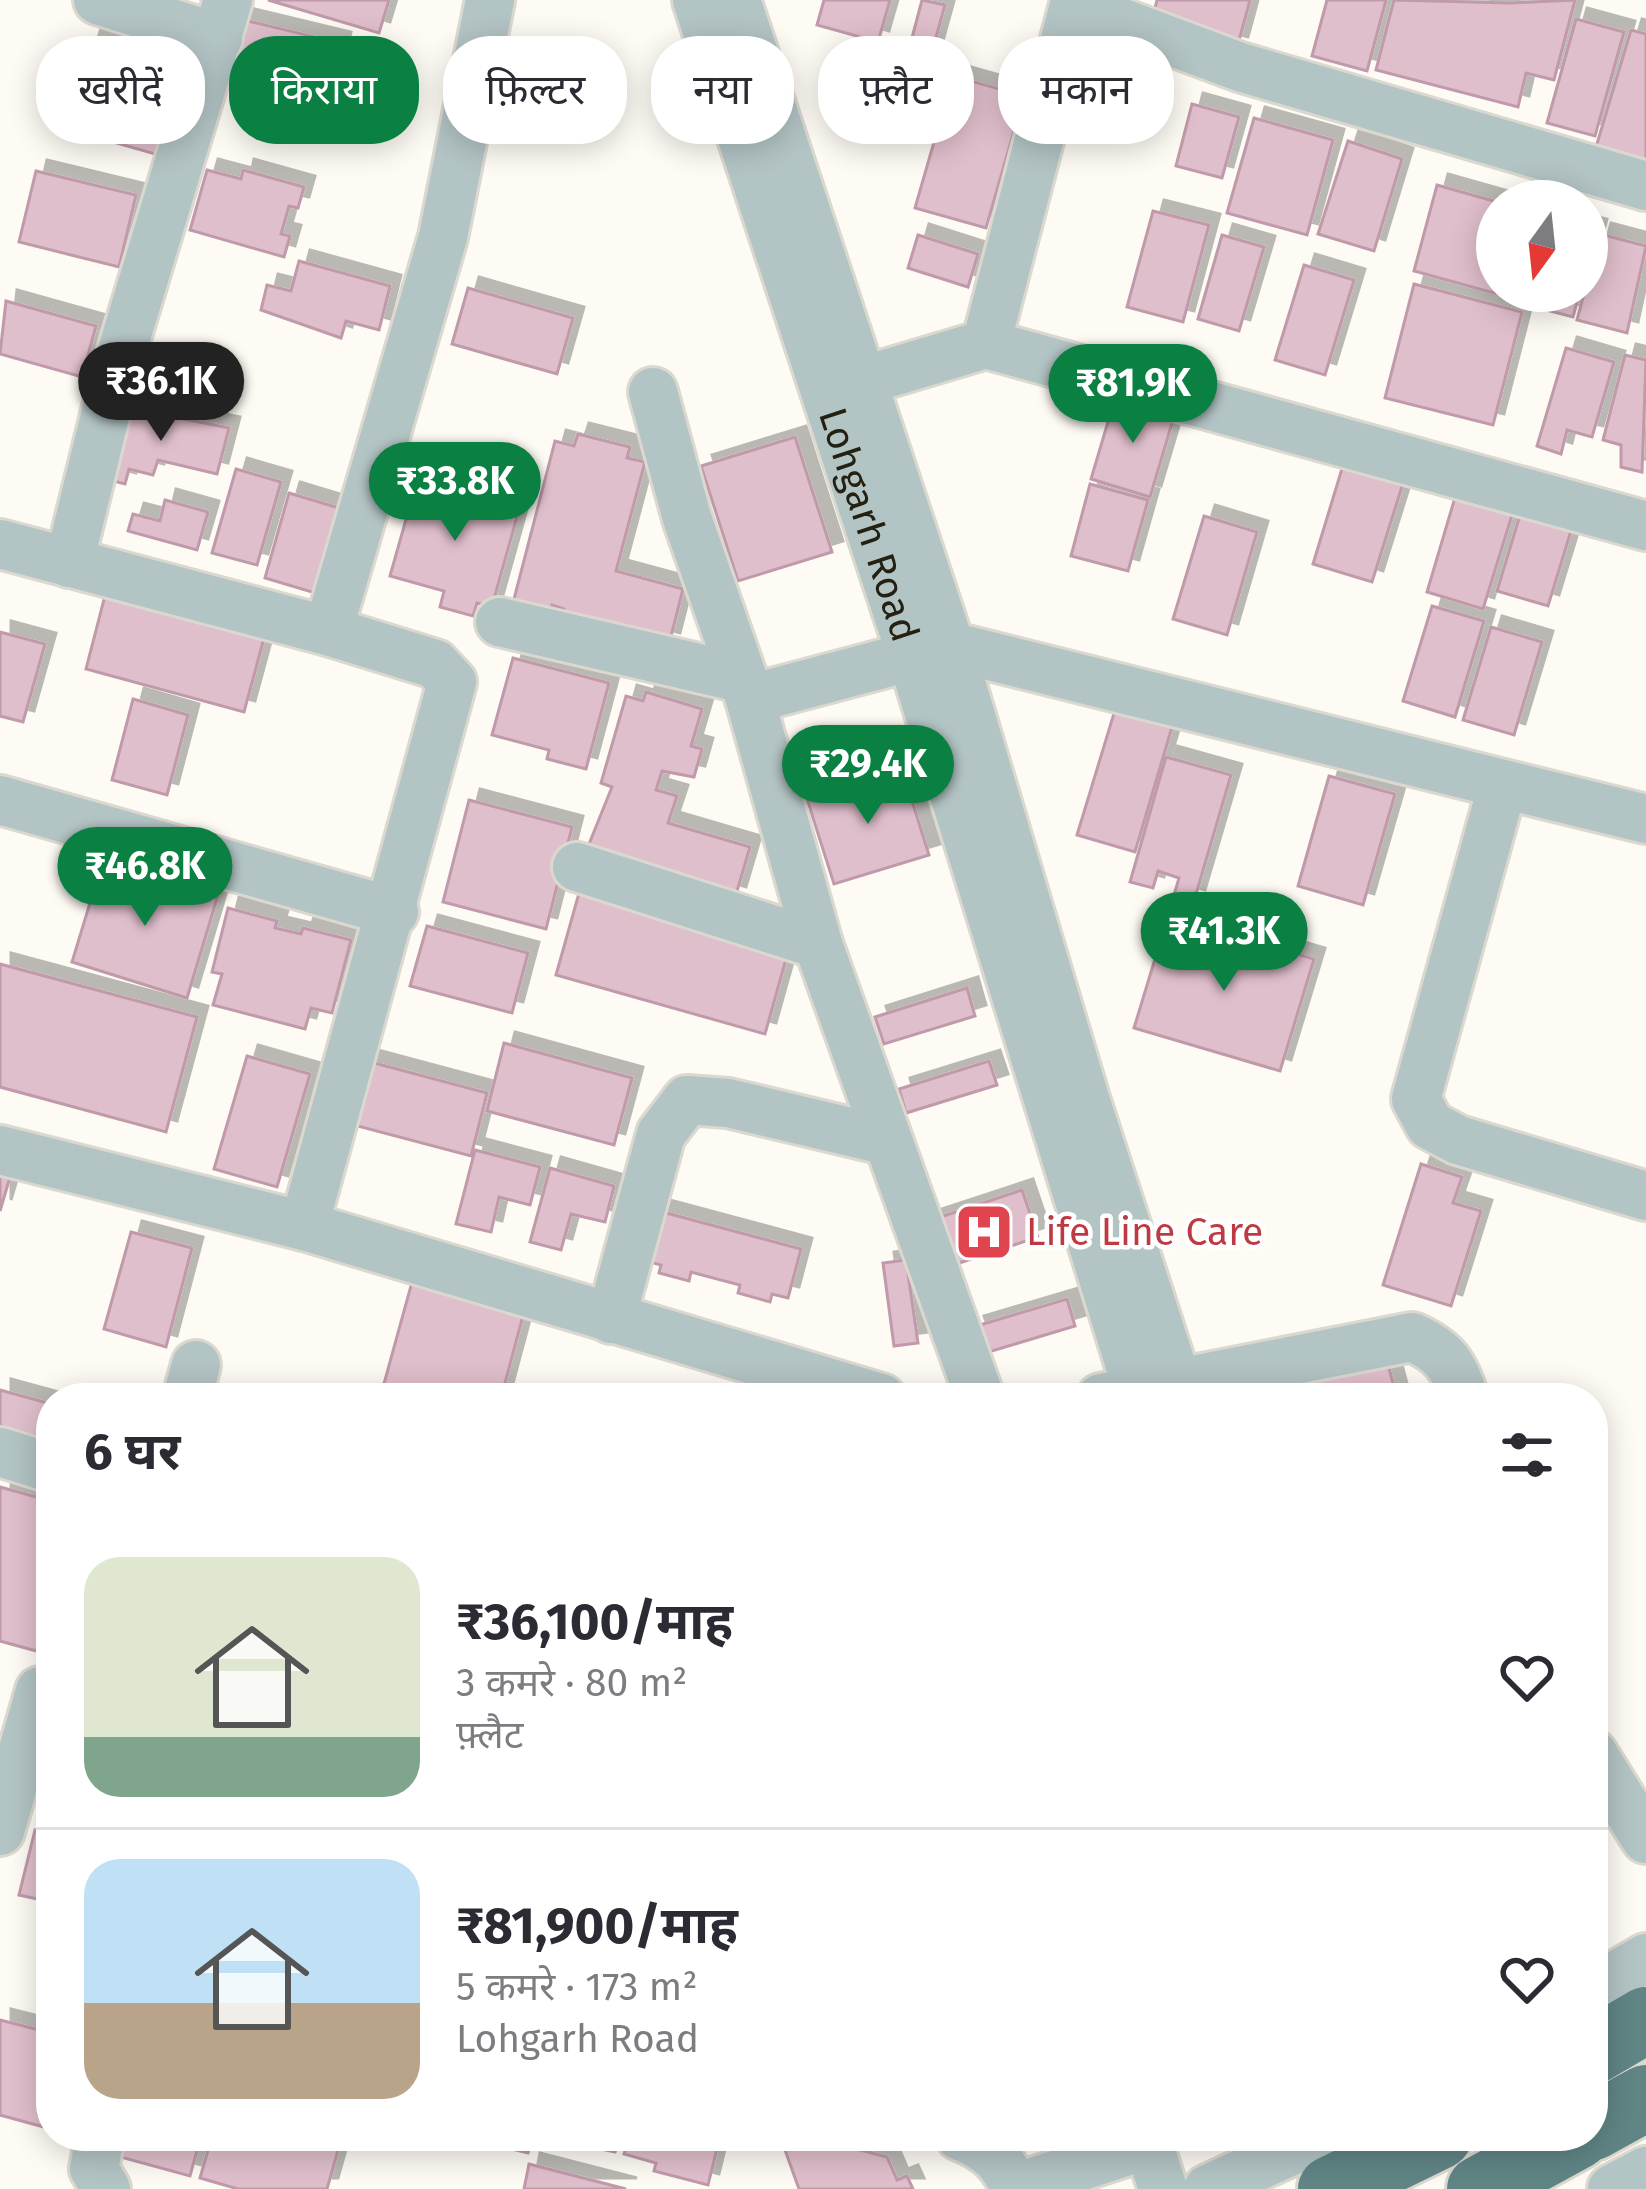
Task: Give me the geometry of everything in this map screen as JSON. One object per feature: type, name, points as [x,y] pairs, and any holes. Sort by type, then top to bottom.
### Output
[{"type":"highway","points":[[1608,2042],[1646,2020]]},
{"type":"highway","points":[[1608,2119],[1646,2098]]},
{"type":"highway","points":[[1331,2189],[1439,2151]]},
{"type":"highway","points":[[1480,2189],[1550,2151]]},
{"type":"street","points":[[69,563],[116,371],[223,19],[98,0]]},
{"type":"street","points":[[328,631],[438,260],[490,0]]},
{"type":"street","name":"Lohgarh Road","points":[[697,0],[843,387],[931,650],[1145,1383]]},
{"type":"street","points":[[736,0],[843,387],[986,344],[1646,526]]},
{"type":"street","points":[[986,344],[1067,3],[1125,11],[1240,67],[1646,186]]},
{"type":"street","points":[[653,392],[818,944],[884,1140],[974,1383]]},
{"type":"street","points":[[0,544],[328,631],[435,664],[452,682],[394,913],[304,1226]]},
{"type":"street","points":[[500,622],[745,688],[931,650],[1646,819]]},
{"type":"street","points":[[1503,784],[1416,1099],[1430,1125],[1458,1140],[1646,1196]]},
{"type":"street","points":[[0,800],[394,913]]},
{"type":"street","points":[[577,867],[818,944]]},
{"type":"street","points":[[611,1319],[662,1134],[687,1100],[728,1102],[884,1140]]},
{"type":"street","points":[[0,1150],[304,1226],[830,1383]]},
{"type":"street","points":[[1195,1383],[1412,1337],[1438,1348],[1454,1367],[1459,1383]]},
{"type":"street","points":[[0,1452],[36,1463]]},
{"type":"street","points":[[0,1831],[30,1688]]},
{"type":"street","points":[[1608,1778],[1646,1839]]},
{"type":"street","points":[[1608,1980],[1646,1958]]},
{"type":"street","points":[[97,2151],[94,2169],[106,2189]]},
{"type":"street","points":[[989,2151],[1006,2168],[1015,2189],[1153,2156]]},
{"type":"street","points":[[1208,2189],[1291,2151]]},
{"type":"building","points":[[268,0],[389,0],[379,33]]},
{"type":"building","points":[[824,0],[890,0],[880,36],[856,36],[817,25]]},
{"type":"building","points":[[922,0],[945,5],[936,36],[912,36]]},
{"type":"building","points":[[1157,0],[1250,0],[1237,48],[1151,25]]},
{"type":"building","points":[[1327,0],[1386,0],[1367,71],[1312,56]]},
{"type":"building","points":[[1394,0],[1575,0],[1554,80],[1526,73],[1518,107],[1376,70]]},
{"type":"building","points":[[240,19],[311,36],[236,36]]},
{"type":"building","points":[[1576,19],[1624,32],[1595,136],[1547,123]]},
{"type":"building","points":[[1631,30],[1646,34],[1646,162],[1596,147]]},
{"type":"building","points":[[974,82],[998,89],[998,144],[1010,144],[986,228],[915,208],[933,144],[974,144]]},
{"type":"building","points":[[1192,104],[1239,117],[1222,178],[1176,166]]},
{"type":"building","points":[[1254,118],[1333,140],[1307,235],[1227,213]]},
{"type":"building","points":[[1348,141],[1402,159],[1374,251],[1318,234]]},
{"type":"building","points":[[120,144],[158,144],[155,154]]},
{"type":"building","points":[[207,170],[241,179],[243,170],[304,187],[298,208],[289,206],[281,234],[290,236],[284,257],[190,230]]},
{"type":"building","points":[[36,171],[136,195],[119,267],[19,242]]},
{"type":"building","points":[[1437,185],[1476,196],[1476,288],[1414,271]]},
{"type":"building","points":[[1153,211],[1209,225],[1183,322],[1127,307]]},
{"type":"building","points":[[918,235],[978,254],[968,287],[908,268]]},
{"type":"building","points":[[1222,235],[1264,247],[1239,331],[1198,319]]},
{"type":"building","points":[[1608,236],[1646,246],[1627,333],[1577,320],[1579,312],[1608,312]]},
{"type":"building","points":[[299,261],[390,286],[379,330],[346,321],[341,338],[261,310],[267,285],[291,291]]},
{"type":"building","points":[[1304,265],[1354,280],[1325,375],[1275,360]]},
{"type":"building","points":[[1414,284],[1476,300],[1476,312],[1522,312],[1493,425],[1385,398]]},
{"type":"building","points":[[468,288],[573,318],[557,374],[452,344]]},
{"type":"building","points":[[6,301],[96,326],[82,377],[0,354]]},
{"type":"building","points":[[1566,348],[1614,362],[1592,437],[1567,430],[1561,454],[1537,446]]},
{"type":"building","points":[[1625,355],[1646,360],[1642,472],[1621,467],[1621,445],[1603,440]]},
{"type":"building","points":[[1116,395],[1175,413],[1150,497],[1091,479]]},
{"type":"building","points":[[119,406],[229,428],[217,474],[158,460],[153,475],[129,469],[125,484],[101,478]]},
{"type":"building","points":[[578,434],[630,447],[627,458],[645,462],[616,571],[683,589],[669,644],[562,616],[564,609],[552,605],[550,612],[513,603],[555,441],[574,446]]},
{"type":"building","points":[[795,437],[832,552],[738,581],[701,466]]},
{"type":"building","points":[[1344,462],[1404,480],[1372,582],[1313,564]]},
{"type":"building","points":[[236,469],[281,482],[257,565],[212,553]]},
{"type":"building","points":[[418,477],[520,506],[492,606],[477,603],[473,616],[440,607],[444,591],[390,576]]},
{"type":"building","points":[[1090,484],[1148,500],[1128,571],[1071,556]]},
{"type":"building","points":[[1459,484],[1516,502],[1483,609],[1427,592]]},
{"type":"building","points":[[289,493],[339,508],[315,593],[265,578]]},
{"type":"building","points":[[165,500],[208,512],[197,550],[128,531],[133,514],[160,521]]},
{"type":"building","points":[[1523,505],[1574,521],[1548,606],[1497,591]]},
{"type":"building","points":[[1204,516],[1257,532],[1227,635],[1173,619]]},
{"type":"building","points":[[108,584],[267,627],[244,712],[86,669]]},
{"type":"building","points":[[1432,606],[1484,621],[1455,717],[1403,701]]},
{"type":"building","points":[[1491,627],[1542,642],[1514,735],[1463,720]]},
{"type":"building","points":[[0,632],[45,644],[23,722],[0,716]]},
{"type":"building","points":[[513,658],[609,683],[586,769],[547,759],[549,750],[492,735]]},
{"type":"building","points":[[646,692],[702,709],[691,746],[702,749],[694,777],[662,771],[656,790],[677,796],[668,823],[750,847],[735,898],[585,854],[612,787],[601,783],[626,696],[643,701]]},
{"type":"building","points":[[133,699],[188,715],[167,795],[112,780]]},
{"type":"building","points":[[1115,710],[1172,727],[1135,852],[1077,835]]},
{"type":"building","points":[[1166,757],[1231,775],[1194,901],[1174,895],[1179,878],[1158,871],[1153,888],[1130,882]]},
{"type":"building","points":[[902,769],[929,855],[834,884],[807,799]]},
{"type":"building","points":[[1329,776],[1395,794],[1363,905],[1298,886]]},
{"type":"building","points":[[469,800],[572,827],[546,929],[443,902]]},
{"type":"building","points":[[103,860],[218,895],[187,998],[72,962]]},
{"type":"building","points":[[579,893],[788,952],[765,1034],[556,975]]},
{"type":"building","points":[[228,908],[277,921],[275,928],[301,934],[303,928],[351,940],[332,1013],[311,1008],[305,1029],[213,1005],[222,974],[212,972]]},
{"type":"building","points":[[1168,916],[1314,959],[1280,1071],[1134,1028]]},
{"type":"building","points":[[427,926],[528,953],[512,1013],[410,986]]},
{"type":"building","points":[[0,964],[197,1017],[166,1132],[0,1087]]},
{"type":"building","points":[[967,988],[975,1016],[884,1044],[875,1017]]},
{"type":"building","points":[[504,1043],[632,1078],[614,1145],[487,1111]]},
{"type":"building","points":[[247,1056],[310,1074],[277,1187],[214,1169]]},
{"type":"building","points":[[367,1061],[487,1093],[471,1156],[350,1124]]},
{"type":"building","points":[[989,1061],[997,1085],[906,1113],[899,1089]]},
{"type":"building","points":[[475,1150],[540,1167],[530,1205],[499,1197],[491,1232],[456,1224]]},
{"type":"building","points":[[1421,1164],[1462,1177],[1453,1203],[1481,1211],[1451,1306],[1383,1285]]},
{"type":"building","points":[[550,1168],[614,1186],[605,1222],[571,1214],[561,1250],[530,1242]]},
{"type":"building","points":[[0,1174],[10,1177],[0,1211]]},
{"type":"building","points":[[1022,1190],[1038,1237],[947,1267],[931,1220]]},
{"type":"building","points":[[659,1211],[801,1249],[788,1298],[772,1294],[770,1302],[738,1293],[740,1285],[691,1272],[689,1281],[659,1273],[661,1265],[646,1261]]},
{"type":"building","points":[[131,1232],[192,1248],[166,1347],[104,1329]]},
{"type":"building","points":[[906,1260],[918,1343],[894,1346],[883,1263]]},
{"type":"building","points":[[412,1282],[524,1312],[505,1383],[384,1383]]},
{"type":"building","points":[[1067,1299],[1075,1326],[982,1354],[973,1327]]},
{"type":"building","points":[[1387,1361],[1393,1383],[1311,1383]]},
{"type":"building","points":[[0,1390],[36,1400],[36,1441],[0,1431]]},
{"type":"building","points":[[0,1487],[36,1497],[36,1651],[0,1641]]},
{"type":"building","points":[[35,1830],[36,1830],[36,1899],[19,1895]]},
{"type":"building","points":[[0,2020],[36,2029],[36,2125],[0,2115]]},
{"type":"building","points":[[107,2151],[197,2151],[190,2176]]},
{"type":"building","points":[[208,2151],[338,2151],[327,2189],[238,2189],[200,2178]]},
{"type":"building","points":[[716,2151],[708,2185],[654,2171],[656,2163],[624,2154]]},
{"type":"building","points":[[785,2151],[864,2151],[887,2157],[897,2180],[907,2176],[913,2189],[799,2189]]},
{"type":"building","points":[[529,2164],[626,2189],[524,2189]]},
{"type":"place","name":"Life Line Care","points":[[984,1232]]}]
